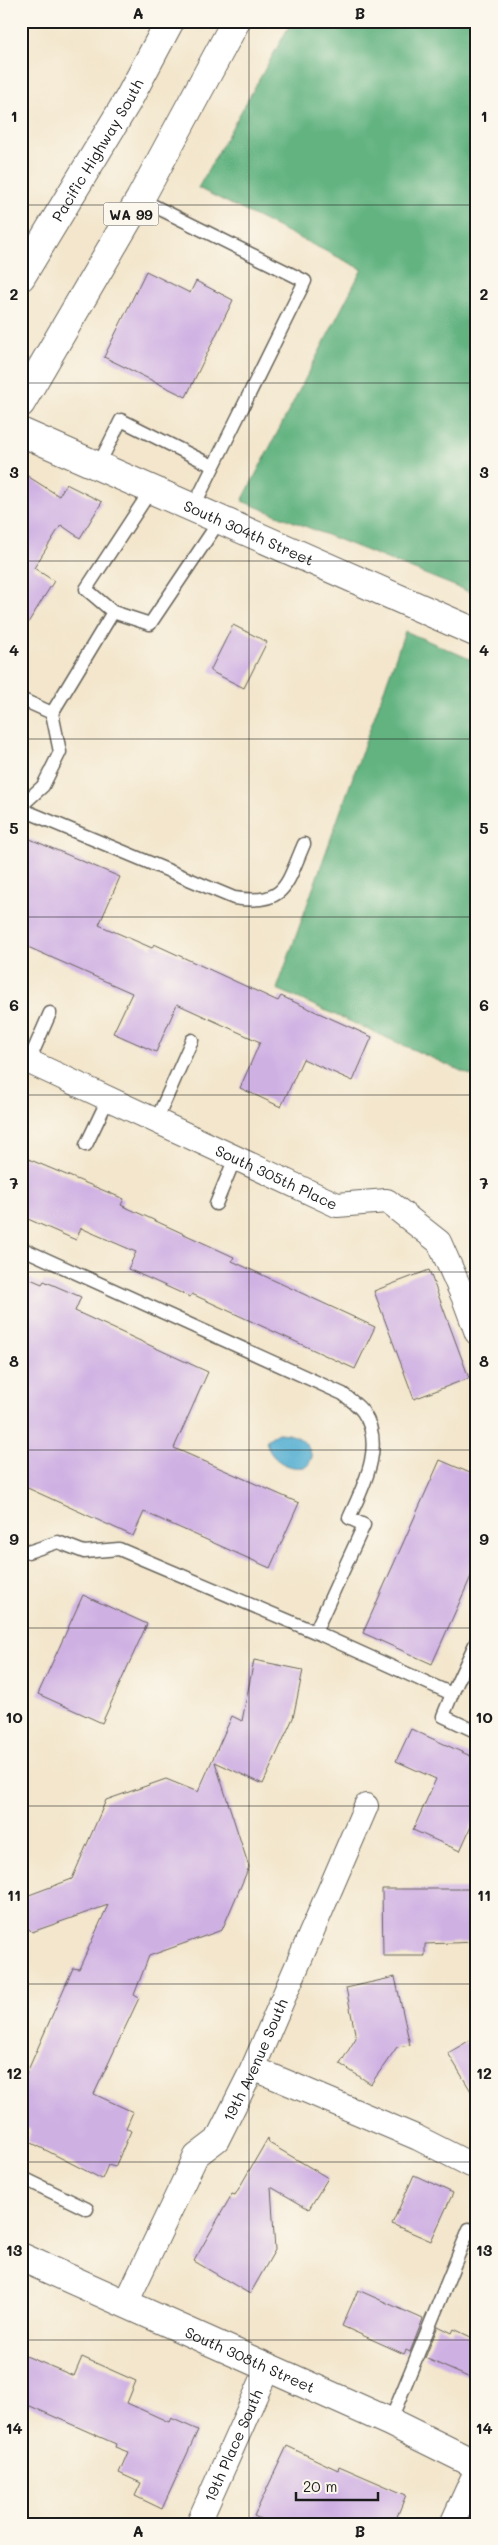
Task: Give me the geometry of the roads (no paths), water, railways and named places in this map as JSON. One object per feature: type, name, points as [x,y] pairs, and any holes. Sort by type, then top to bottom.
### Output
[{"type":"street","name":"Pacific Highway South","points":[[21,277],[128,100],[170,21]]},
{"type":"street","name":"WA 99","points":[[21,403],[140,199],[236,21]]},
{"type":"street","name":"South 304th Street","points":[[21,432],[477,633]]},
{"type":"street","name":"South 305th Place","points":[[25,1060],[337,1205],[387,1201],[439,1242],[477,1333]]},
{"type":"street","name":"19th Avenue South","points":[[126,2304],[196,2156],[217,2140],[253,2068],[366,1806]]},
{"type":"street","points":[[253,2068],[418,2138],[471,2165]]},
{"type":"street","name":"South 308th Street","points":[[21,2257],[390,2422],[477,2465]]},
{"type":"street","name":"19th Place South","points":[[198,2524],[268,2367]]},
{"type":"street","points":[[452,2524],[477,2469]]},
{"type":"lane","points":[[140,199],[305,281],[193,508]]},
{"type":"lane","points":[[98,466],[121,420],[213,466]]},
{"type":"lane","points":[[151,490],[86,589],[113,612],[150,624],[220,520]]},
{"type":"lane","points":[[113,612],[52,713],[60,752],[43,786],[21,808],[234,898],[248,900],[266,900],[280,893],[287,884],[304,844]]},
{"type":"lane","points":[[21,699],[52,713]]},
{"type":"lane","points":[[25,1060],[50,1013]]},
{"type":"lane","points":[[156,1121],[192,1040]]},
{"type":"lane","points":[[86,1145],[108,1099]]},
{"type":"lane","points":[[216,1204],[235,1158]]},
{"type":"lane","points":[[21,1248],[343,1394],[363,1412],[372,1436],[370,1472],[349,1518],[364,1525],[315,1632]]},
{"type":"lane","points":[[21,1548],[28,1552],[58,1542],[84,1552],[119,1549],[315,1632],[452,1694]]},
{"type":"lane","points":[[477,1640],[442,1716],[477,1732]]},
{"type":"lane","points":[[21,2177],[88,2209]]},
{"type":"lane","points":[[390,2422],[469,2228]]},
{"type":"water","points":[[278,1433],[295,1436],[304,1442],[312,1457],[308,1466],[294,1467],[275,1458],[266,1440]]}]
